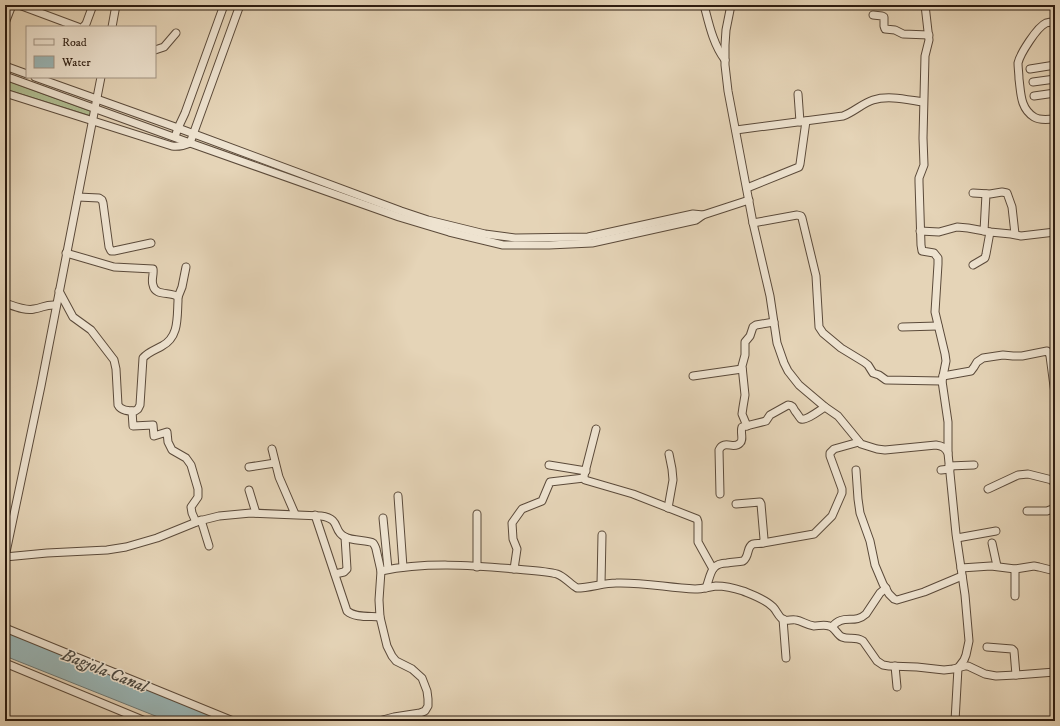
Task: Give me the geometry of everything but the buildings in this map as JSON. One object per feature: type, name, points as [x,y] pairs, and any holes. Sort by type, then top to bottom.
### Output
[{"type":"street","points":[[5,24],[12,5]]},
{"type":"street","points":[[19,5],[75,26]]},
{"type":"street","points":[[84,26],[93,5]]},
{"type":"street","points":[[112,26],[116,5]]},
{"type":"street","points":[[175,137],[224,5]]},
{"type":"street","points":[[5,93],[172,146],[182,146],[190,142],[240,5]]},
{"type":"street","points":[[704,5],[716,46],[725,60]]},
{"type":"street","points":[[731,5],[726,30],[725,60],[728,91],[753,223],[770,296],[780,354],[788,371],[799,385],[838,416],[861,444],[868,447],[885,450],[936,445],[945,448],[948,453]]},
{"type":"street","points":[[926,5],[929,35],[925,56],[923,102],[924,165],[919,178],[920,245],[922,251],[934,253],[938,258],[935,312],[946,361],[942,379],[948,422],[949,467],[969,641],[964,660],[958,668],[955,721]]},
{"type":"street","points":[[873,15],[884,17],[885,29],[895,30],[903,34],[929,35]]},
{"type":"street","points":[[1055,22],[1048,22],[1042,26],[1024,48],[1018,64],[1021,100],[1024,107],[1035,118],[1041,120],[1055,119]]},
{"type":"street","points":[[156,50],[164,47],[176,33]]},
{"type":"street","points":[[1030,69],[1055,65]]},
{"type":"street","points":[[5,66],[26,74]]},
{"type":"street","points":[[5,76],[399,217],[449,232],[504,245],[592,243],[696,220],[703,215],[749,200]]},
{"type":"street","points":[[38,78],[193,133],[401,211],[428,220],[485,234],[515,238],[588,237],[693,214],[703,215]]},
{"type":"street","points":[[102,78],[5,557],[107,550],[126,547],[157,538],[198,521],[219,516],[256,513],[294,514],[328,517],[332,519],[339,531],[345,537],[373,543],[384,570]]},
{"type":"street","points":[[1033,82],[1055,79]]},
{"type":"street","points":[[1034,96],[1055,93]]},
{"type":"street","points":[[747,188],[799,167],[803,121],[798,94]]},
{"type":"street","points":[[736,130],[836,117],[848,114],[868,102],[879,98],[923,102]]},
{"type":"street","points":[[973,192],[986,194],[1002,192],[1007,193],[1012,207],[1015,234]]},
{"type":"street","points":[[973,265],[985,258],[986,254],[986,194]]},
{"type":"street","points":[[78,197],[99,198],[102,200],[109,247],[111,251],[151,243]]},
{"type":"street","points":[[753,223],[797,215],[801,216],[816,276],[819,327],[823,333],[841,348],[868,365],[873,373],[886,380],[942,379],[971,371],[977,362],[983,358],[1002,355],[1022,356],[1047,352],[1050,356],[1055,394]]},
{"type":"street","points":[[920,231],[938,232],[957,227],[1025,236],[1055,232]]},
{"type":"street","points":[[66,254],[114,267],[153,269],[152,284],[156,290],[159,292],[173,294],[178,297]]},
{"type":"street","points":[[59,291],[73,317],[91,330],[114,360],[119,408],[121,410],[135,411],[140,405],[143,358],[146,354],[167,343],[174,334],[176,328],[178,297],[182,287],[186,267]]},
{"type":"street","points":[[5,303],[30,310],[49,304],[56,304]]},
{"type":"street","points":[[747,426],[742,414],[746,395],[742,369],[745,355],[745,342],[750,336],[753,327],[758,324],[774,322]]},
{"type":"street","points":[[902,327],[938,326]]},
{"type":"street","points":[[693,376],[742,369]]},
{"type":"street","points":[[720,494],[719,450],[723,445],[740,444],[742,440],[742,427],[766,421],[770,415],[788,405],[792,406],[801,418],[804,419],[825,407]]},
{"type":"street","points":[[132,411],[133,426],[153,425],[154,436],[167,432],[168,442],[172,450],[186,458],[189,462],[198,489],[198,497],[191,507],[192,513],[198,521],[209,546]]},
{"type":"street","points":[[584,478],[596,429]]},
{"type":"street","points":[[706,588],[713,569],[718,564],[743,561],[748,557],[749,547],[751,546],[814,534],[832,516],[842,493],[830,453],[834,449],[858,442]]},
{"type":"street","points":[[272,449],[279,477],[294,514]]},
{"type":"street","points":[[668,508],[673,480],[669,454]]},
{"type":"street","points":[[249,467],[275,463]]},
{"type":"street","points":[[549,465],[586,470]]},
{"type":"street","points":[[940,470],[949,467],[974,465]]},
{"type":"street","points":[[856,470],[860,513],[870,540],[875,565],[886,588],[894,599],[897,600],[924,592],[961,572],[998,566],[1015,569],[1029,566],[1039,566],[1055,571]]},
{"type":"street","points":[[988,489],[1014,476],[1024,474],[1052,480],[1055,485]]},
{"type":"street","points":[[514,569],[517,549],[513,539],[512,523],[522,508],[542,501],[550,482],[584,478],[585,480],[633,494],[696,519],[698,522],[698,542],[713,569]]},
{"type":"street","points":[[249,490],[256,513]]},
{"type":"street","points":[[398,496],[403,567]]},
{"type":"street","points":[[736,504],[760,502],[764,539],[763,543]]},
{"type":"street","points":[[1027,511],[1047,511],[1055,508]]},
{"type":"street","points":[[477,514],[477,567]]},
{"type":"street","points":[[315,515],[347,610],[350,614],[380,617]]},
{"type":"street","points":[[379,721],[420,713],[425,711],[428,706],[427,691],[422,678],[412,669],[396,661],[386,646],[380,617],[379,600],[384,570],[383,518]]},
{"type":"street","points":[[957,538],[996,531]]},
{"type":"street","points":[[600,584],[602,535]]},
{"type":"street","points":[[335,574],[344,572],[347,569],[345,537]]},
{"type":"street","points":[[992,543],[998,566]]},
{"type":"street","points":[[384,570],[434,565],[514,569],[555,573],[577,588],[600,584],[623,583],[671,587],[727,587],[752,594],[773,607],[783,620],[786,658]]},
{"type":"street","points":[[1015,569],[1015,596]]},
{"type":"street","points":[[832,627],[840,620],[863,617],[880,593],[886,588]]},
{"type":"street","points":[[783,620],[796,620],[815,626],[829,626],[844,638],[860,639],[877,661],[883,665],[938,670],[968,666],[990,676],[1016,676],[1055,672]]},
{"type":"street","points":[[5,628],[234,721]]},
{"type":"street","points":[[987,647],[1012,649],[1014,651],[1016,676]]},
{"type":"street","points":[[5,663],[126,717],[145,721]]},
{"type":"street","points":[[895,666],[897,687]]},
{"type":"green space","points":[[5,80],[93,112],[91,116],[5,89]]},
{"type":"water","name":"Bagjola Canal","points":[[5,628],[236,721],[168,721],[5,656]]}]
